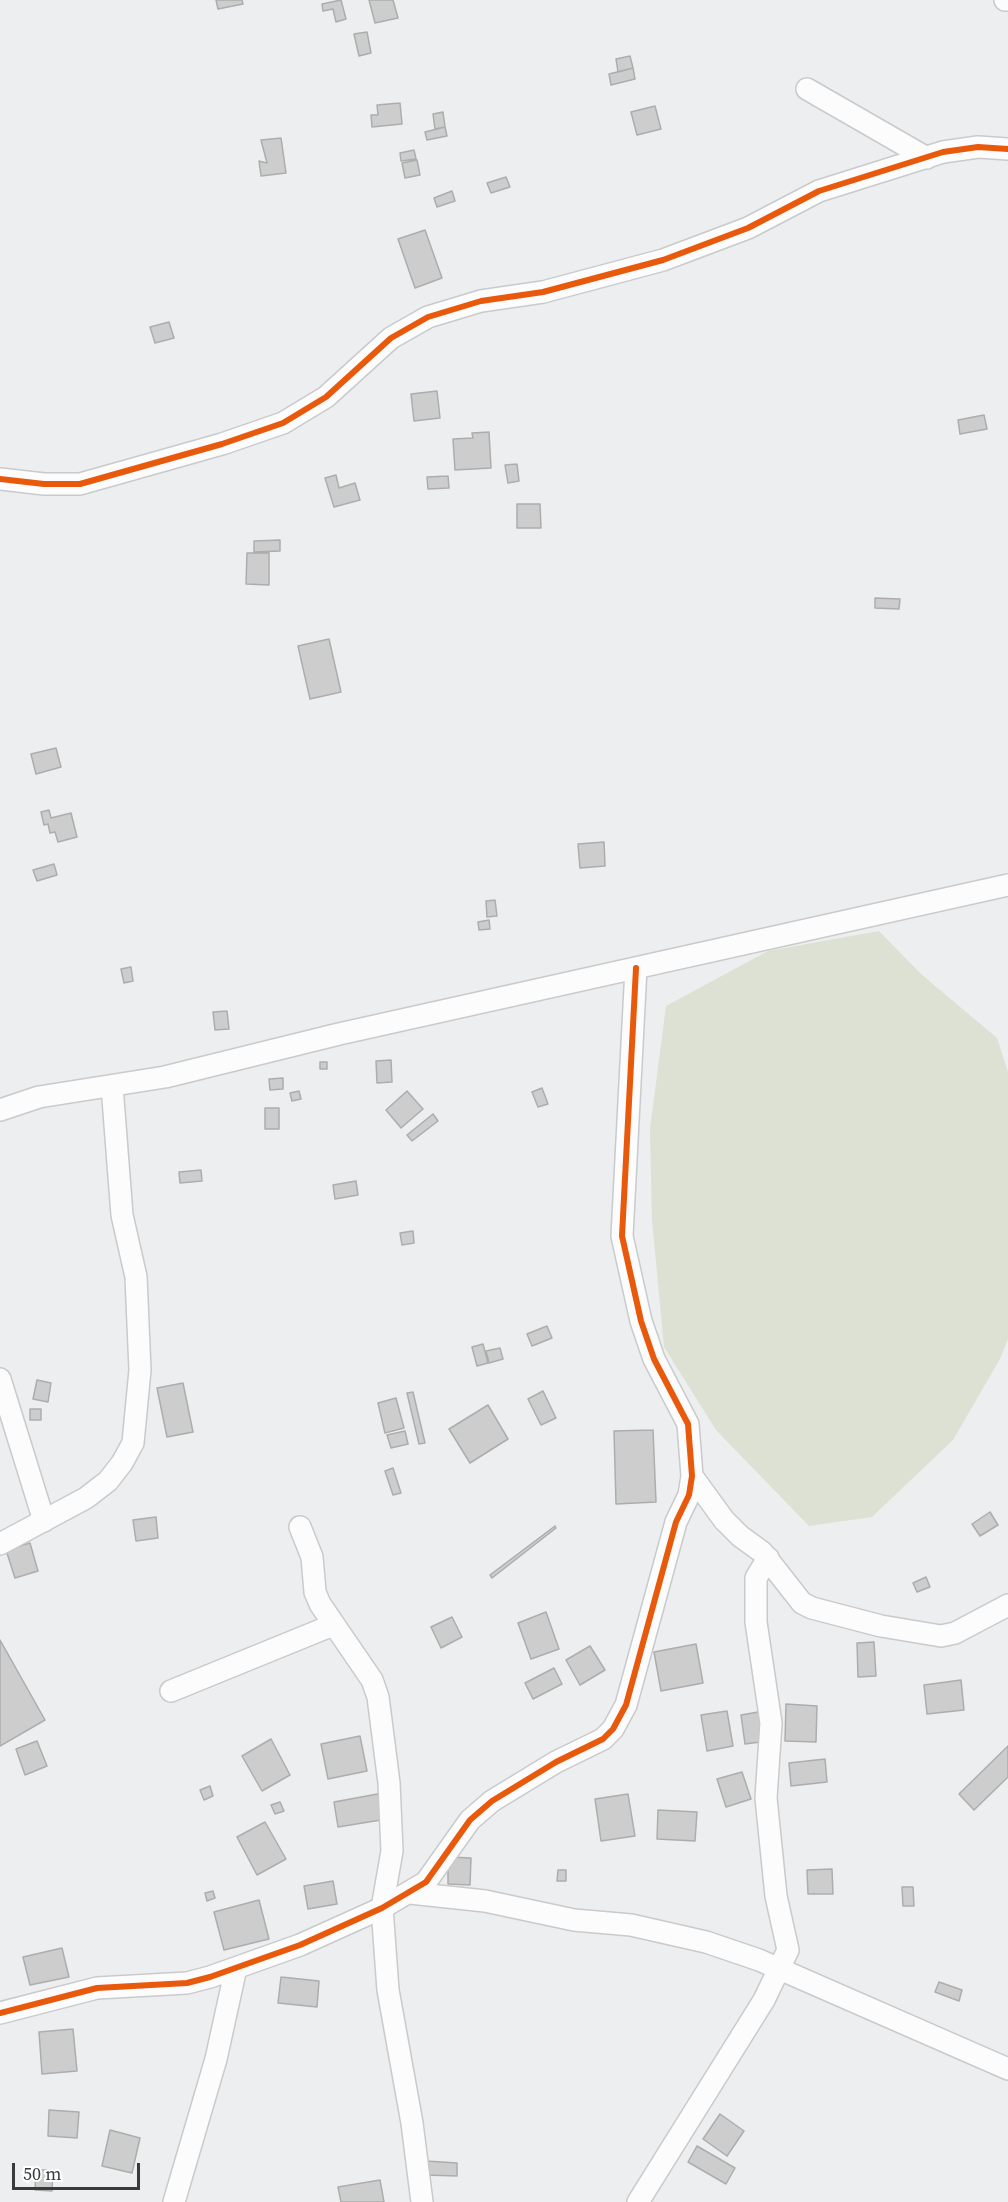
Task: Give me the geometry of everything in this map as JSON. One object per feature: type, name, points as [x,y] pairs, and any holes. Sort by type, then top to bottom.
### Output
[{"type":"street","points":[[807,89],[927,158]]},
{"type":"street","points":[[0,479],[44,484],[80,484],[252,434],[283,423],[326,398],[391,338],[428,317],[481,301],[543,292],[663,260],[748,228],[819,191],[955,149],[1008,149]]},
{"type":"street","points":[[0,1110],[39,1097],[175,1075],[339,1034],[1008,885]]},
{"type":"street","points":[[0,2013],[98,1988],[187,1983],[300,1945],[382,1908],[411,1893],[426,1882],[471,1820],[492,1801],[556,1762],[603,1739],[613,1729],[626,1705],[676,1522],[689,1495],[692,1476],[688,1425],[654,1359],[641,1321],[622,1236],[636,968]]},
{"type":"street","points":[[0,1544],[86,1498],[108,1481],[122,1463],[133,1443],[140,1370],[136,1277],[122,1215],[112,1086]]},
{"type":"street","points":[[0,1379],[44,1521]]},
{"type":"street","points":[[692,1476],[724,1520],[768,1558],[802,1603],[812,1608],[891,1628],[941,1636],[955,1633],[1008,1605]]},
{"type":"street","points":[[300,1527],[312,1557],[315,1592],[333,1625],[372,1680],[382,1722],[389,1783],[392,1851],[382,1908],[388,1990],[412,2123],[422,2202]]},
{"type":"street","points":[[638,2202],[764,2000],[788,1950],[776,1896],[767,1809],[771,1723],[756,1622],[756,1578],[768,1558]]},
{"type":"street","points":[[171,1691],[333,1625]]},
{"type":"street","points":[[411,1893],[485,1901],[574,1920],[631,1925],[667,1932],[780,1969],[1008,2069]]},
{"type":"street","points":[[174,2202],[216,2059],[236,1968]]},
{"type":"shaded area","points":[[879,931],[921,974],[997,1038],[1008,1072],[1008,1339],[1000,1359],[953,1440],[872,1517],[809,1526],[716,1430],[664,1347],[652,1220],[650,1129],[666,1006],[768,951]]},
{"type":"building","points":[[216,0],[242,0],[243,4],[218,9]]},
{"type":"building","points":[[341,0],[346,19],[336,22],[333,9],[323,11],[322,4]]},
{"type":"building","points":[[369,0],[393,0],[398,18],[375,23]]},
{"type":"building","points":[[367,32],[371,53],[359,56],[354,34]]},
{"type":"building","points":[[630,56],[633,68],[618,72],[616,59]]},
{"type":"building","points":[[633,68],[635,79],[611,85],[609,74]]},
{"type":"building","points":[[400,103],[402,124],[372,127],[371,115],[378,115],[377,105]]},
{"type":"building","points":[[655,106],[661,129],[637,135],[631,112]]},
{"type":"building","points":[[443,112],[445,127],[435,129],[433,114]]},
{"type":"building","points":[[445,127],[447,136],[427,140],[425,132]]},
{"type":"building","points":[[281,138],[286,173],[261,176],[259,161],[267,163],[261,140]]},
{"type":"building","points":[[414,150],[416,159],[401,161],[400,153]]},
{"type":"building","points":[[417,160],[420,175],[405,178],[402,163]]},
{"type":"building","points":[[506,177],[510,187],[491,193],[487,183]]},
{"type":"building","points":[[452,191],[455,201],[437,207],[434,198]]},
{"type":"building","points":[[425,230],[442,278],[415,288],[398,239]]},
{"type":"building","points":[[169,322],[174,338],[155,343],[150,327]]},
{"type":"building","points":[[437,391],[440,418],[414,421],[411,394]]},
{"type":"building","points":[[984,415],[987,429],[960,434],[958,420]]},
{"type":"building","points":[[489,432],[491,468],[455,470],[453,439],[473,438],[472,433]]},
{"type":"building","points":[[517,464],[519,481],[508,483],[505,465]]},
{"type":"building","points":[[336,475],[339,488],[355,483],[360,500],[334,507],[325,478]]},
{"type":"building","points":[[448,476],[449,488],[428,489],[427,477]]},
{"type":"building","points":[[517,504],[540,504],[541,528],[517,528]]},
{"type":"building","points":[[280,540],[280,551],[254,552],[254,541]]},
{"type":"building","points":[[247,553],[269,553],[269,585],[246,584]]},
{"type":"building","points":[[875,598],[900,599],[899,609],[875,608]]},
{"type":"building","points":[[329,639],[341,692],[310,699],[298,646]]},
{"type":"building","points":[[56,748],[61,767],[36,774],[31,754]]},
{"type":"building","points":[[49,810],[51,818],[71,813],[77,837],[58,842],[55,832],[50,833],[48,824],[44,825],[41,812]]},
{"type":"building","points":[[604,842],[605,866],[580,868],[578,844]]},
{"type":"building","points":[[54,864],[57,875],[37,881],[33,870]]},
{"type":"building","points":[[495,900],[497,916],[487,917],[486,901]]},
{"type":"building","points":[[489,920],[490,929],[479,930],[478,922]]},
{"type":"building","points":[[131,967],[133,981],[124,983],[121,969]]},
{"type":"building","points":[[227,1011],[229,1029],[215,1030],[213,1012]]},
{"type":"building","points":[[391,1060],[392,1082],[377,1083],[376,1061]]},
{"type":"building","points":[[320,1062],[327,1062],[327,1069],[320,1069]]},
{"type":"building","points":[[283,1078],[283,1089],[270,1090],[269,1079]]},
{"type":"building","points":[[542,1088],[548,1104],[538,1107],[532,1092]]},
{"type":"building","points":[[299,1091],[301,1099],[292,1101],[290,1093]]},
{"type":"building","points":[[407,1091],[423,1109],[401,1128],[386,1110]]},
{"type":"building","points":[[265,1108],[279,1108],[279,1129],[265,1129]]},
{"type":"building","points":[[433,1114],[438,1121],[412,1141],[407,1135]]},
{"type":"building","points":[[201,1170],[202,1181],[180,1183],[179,1172]]},
{"type":"building","points":[[356,1181],[358,1195],[335,1199],[333,1185]]},
{"type":"building","points":[[413,1231],[414,1243],[402,1245],[400,1233]]},
{"type":"building","points":[[547,1326],[552,1338],[532,1346],[527,1334]]},
{"type":"building","points":[[483,1344],[488,1363],[477,1366],[472,1347]]},
{"type":"building","points":[[500,1348],[503,1359],[489,1363],[486,1351]]},
{"type":"building","points":[[37,1380],[51,1383],[48,1402],[33,1399]]},
{"type":"building","points":[[183,1383],[193,1432],[167,1437],[157,1388]]},
{"type":"building","points":[[543,1391],[556,1418],[541,1425],[528,1399]]},
{"type":"building","points":[[413,1392],[425,1443],[419,1444],[407,1393]]},
{"type":"building","points":[[396,1398],[404,1428],[385,1433],[378,1403]]},
{"type":"building","points":[[488,1405],[508,1439],[470,1463],[449,1429]]},
{"type":"building","points":[[30,1409],[41,1409],[41,1420],[30,1420]]},
{"type":"building","points":[[653,1430],[656,1502],[616,1504],[614,1431]]},
{"type":"building","points":[[405,1431],[408,1444],[391,1448],[387,1435]]},
{"type":"building","points":[[393,1468],[401,1493],[393,1495],[385,1471]]},
{"type":"building","points":[[990,1512],[998,1525],[980,1536],[972,1524]]},
{"type":"building","points":[[156,1517],[158,1538],[136,1541],[133,1520]]},
{"type":"building","points":[[555,1526],[556,1528],[492,1578],[490,1575]]},
{"type":"building","points":[[30,1543],[38,1571],[15,1578],[6,1550]]},
{"type":"building","points":[[926,1577],[930,1587],[917,1592],[913,1583]]},
{"type":"building","points":[[546,1612],[559,1649],[531,1659],[518,1623]]},
{"type":"building","points":[[452,1617],[462,1637],[441,1648],[431,1627]]},
{"type":"building","points":[[0,1640],[45,1720],[0,1746]]},
{"type":"building","points":[[874,1642],[876,1676],[858,1677],[857,1643]]},
{"type":"building","points":[[696,1644],[703,1683],[661,1691],[654,1652]]},
{"type":"building","points":[[590,1646],[605,1670],[580,1685],[566,1660]]},
{"type":"building","points":[[554,1668],[562,1684],[533,1699],[525,1683]]},
{"type":"building","points":[[961,1680],[964,1710],[927,1714],[924,1685]]},
{"type":"building","points":[[786,1704],[817,1706],[816,1742],[785,1741]]},
{"type":"building","points":[[727,1711],[733,1746],[707,1751],[701,1715]]},
{"type":"building","points":[[764,1711],[768,1741],[745,1744],[741,1715]]},
{"type":"building","points":[[360,1736],[367,1771],[328,1779],[321,1744]]},
{"type":"building","points":[[271,1739],[290,1775],[262,1791],[242,1756]]},
{"type":"building","points":[[37,1741],[47,1766],[25,1775],[16,1749]]},
{"type":"building","points":[[1008,1746],[1008,1777],[974,1810],[959,1794]]},
{"type":"building","points":[[825,1759],[827,1782],[791,1786],[789,1763]]},
{"type":"building","points":[[742,1772],[751,1799],[726,1807],[717,1779]]},
{"type":"building","points":[[210,1786],[213,1796],[204,1800],[200,1790]]},
{"type":"building","points":[[383,1793],[387,1819],[338,1827],[334,1802]]},
{"type":"building","points":[[628,1794],[635,1836],[601,1841],[595,1799]]},
{"type":"building","points":[[280,1802],[284,1811],[275,1814],[271,1805]]},
{"type":"building","points":[[658,1810],[697,1812],[695,1841],[657,1839]]},
{"type":"building","points":[[265,1822],[286,1859],[257,1875],[237,1837]]},
{"type":"building","points":[[448,1857],[471,1858],[470,1885],[448,1884]]},
{"type":"building","points":[[832,1869],[833,1894],[808,1894],[807,1870]]},
{"type":"building","points":[[558,1870],[566,1870],[566,1881],[557,1881]]},
{"type":"building","points":[[333,1881],[337,1904],[308,1909],[304,1886]]},
{"type":"building","points":[[902,1887],[913,1887],[914,1906],[903,1906]]},
{"type":"building","points":[[213,1891],[215,1898],[207,1901],[205,1893]]},
{"type":"building","points":[[259,1900],[269,1939],[224,1950],[214,1912]]},
{"type":"building","points":[[62,1948],[69,1977],[30,1985],[23,1957]]},
{"type":"building","points":[[281,1977],[319,1981],[317,2007],[278,2003]]},
{"type":"building","points":[[939,1982],[962,1990],[959,2001],[935,1992]]},
{"type":"building","points":[[73,2029],[77,2071],[42,2074],[39,2032]]},
{"type":"building","points":[[49,2110],[79,2112],[77,2138],[48,2136]]},
{"type":"building","points":[[720,2114],[744,2131],[727,2156],[703,2139]]},
{"type":"building","points":[[110,2130],[140,2138],[132,2173],[102,2166]]},
{"type":"building","points":[[697,2146],[735,2168],[726,2184],[688,2162]]},
{"type":"building","points":[[426,2161],[457,2163],[457,2176],[425,2175]]},
{"type":"building","points":[[36,2170],[53,2170],[52,2191],[35,2190]]},
{"type":"building","points":[[380,2180],[384,2202],[341,2202],[338,2187]]},
{"type":"cycle path","points":[[0,479],[44,484],[80,484],[222,444],[283,423],[326,397],[391,338],[428,317],[481,301],[543,292],[663,260],[748,228],[819,191],[943,152],[978,147],[1008,149]]},
{"type":"cycle path","points":[[0,2013],[97,1988],[187,1983],[210,1977],[300,1945],[382,1908],[426,1882],[470,1820],[492,1801],[556,1762],[603,1739],[613,1729],[626,1705],[676,1522],[689,1495],[692,1476],[688,1424],[654,1359],[641,1321],[622,1236],[636,968]]}]
